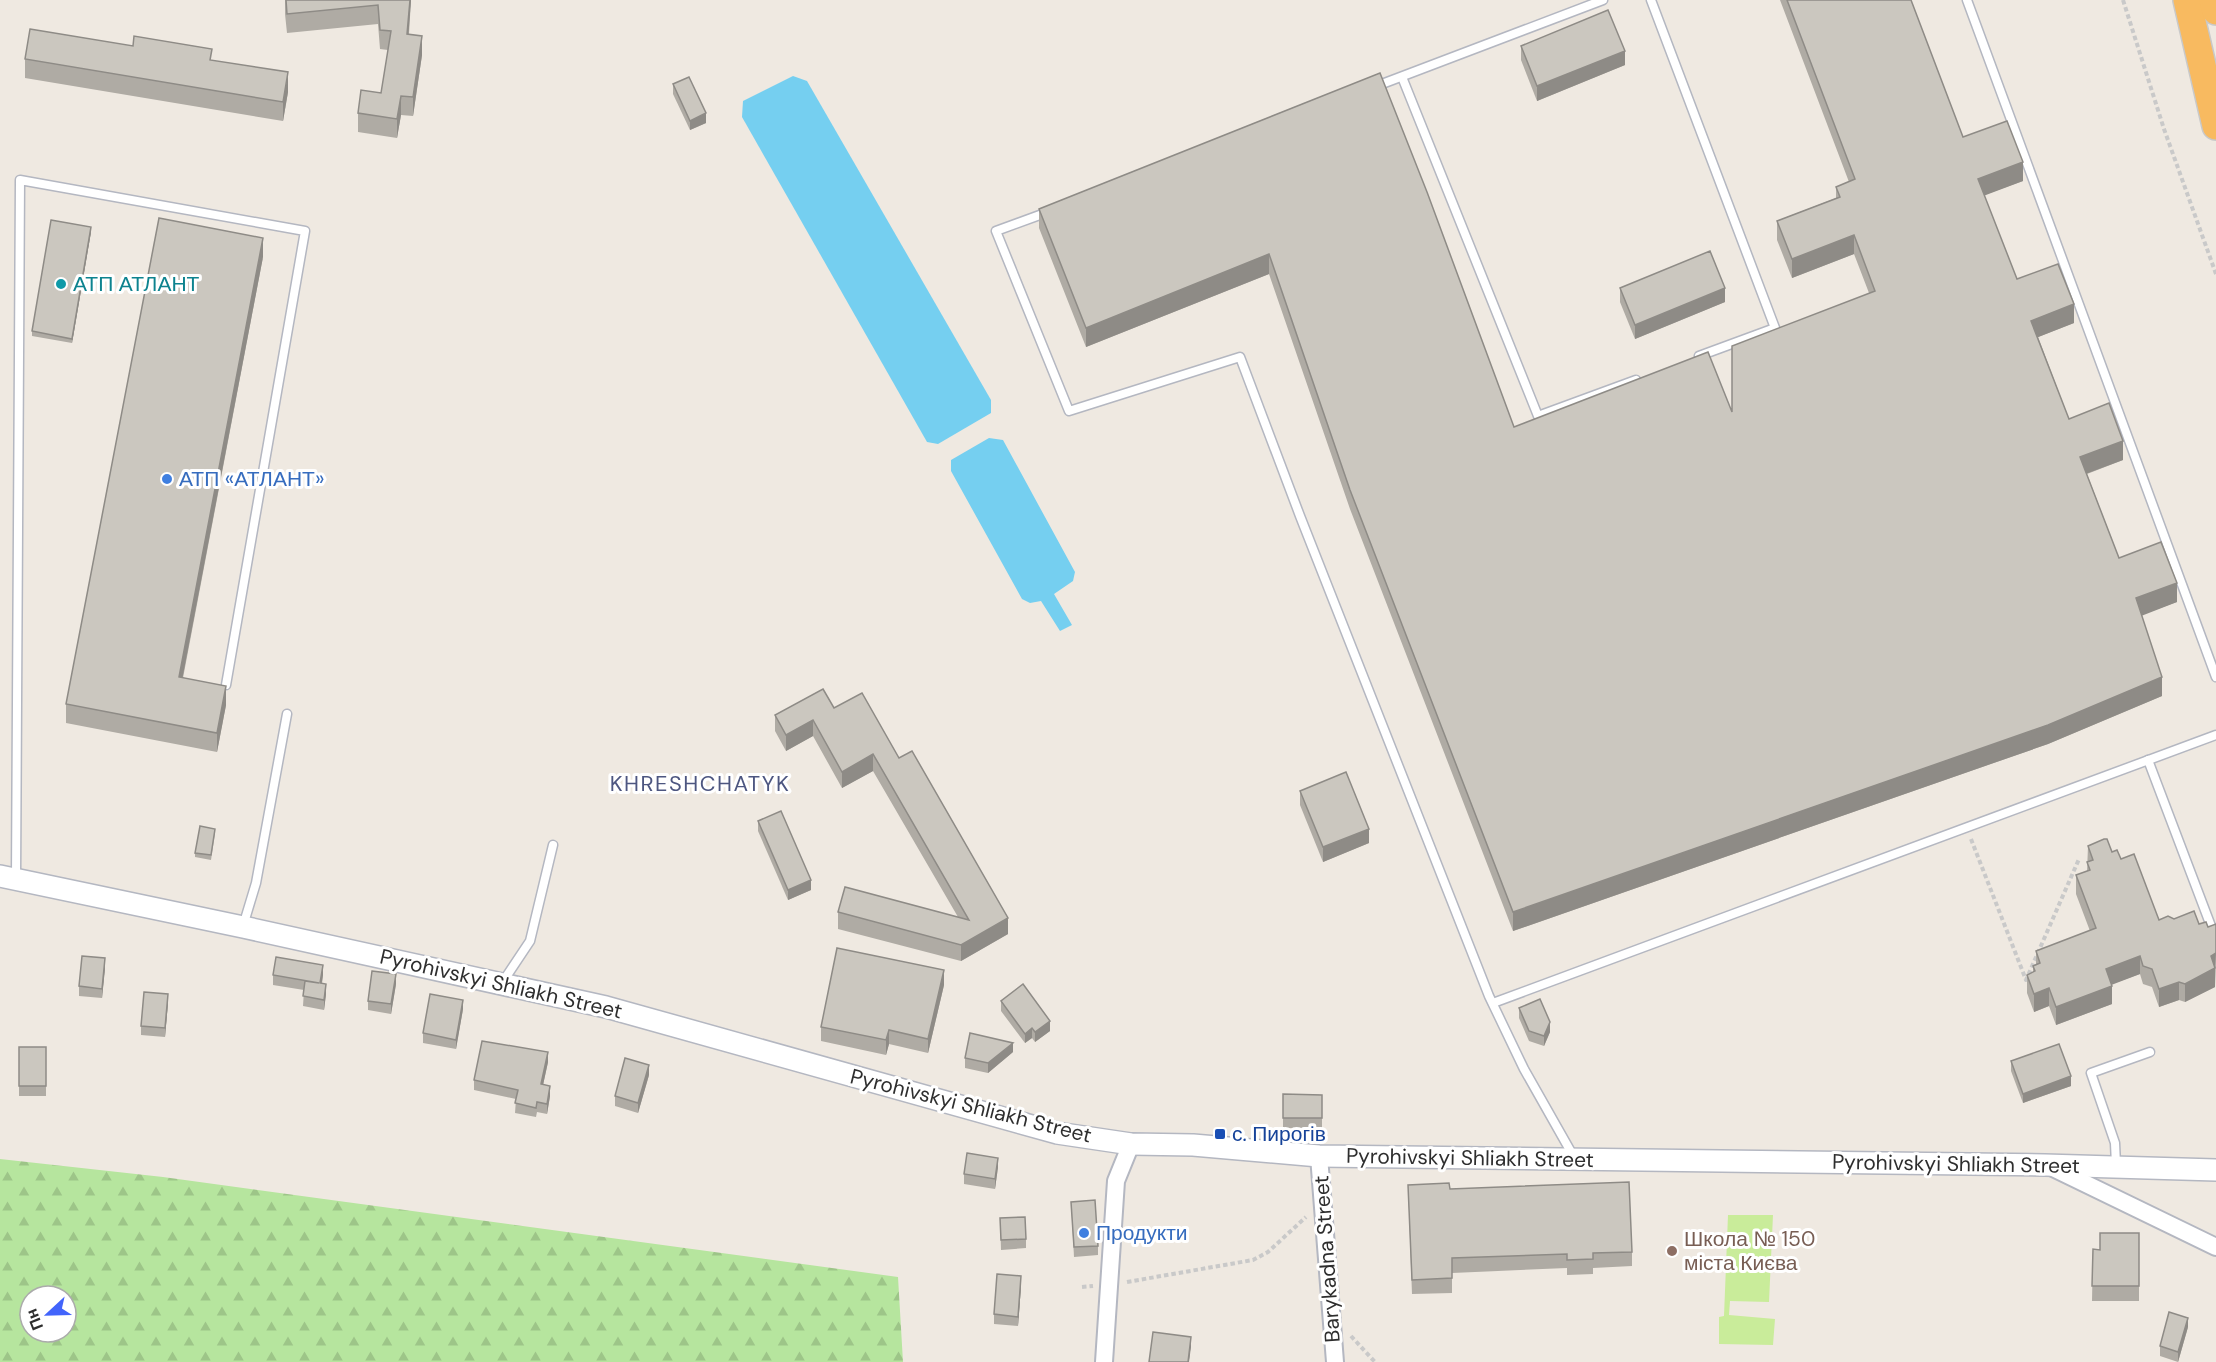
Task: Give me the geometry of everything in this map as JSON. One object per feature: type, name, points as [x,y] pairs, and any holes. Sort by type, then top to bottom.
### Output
[{"type":"highway","points":[[2187,0],[2216,126]]},
{"type":"highway","points":[[2214,0],[2216,11]]},
{"type":"street","name":"Pyrohivskyi Shliakh Street","points":[[8,878],[606,1007],[1057,1132],[1131,1143],[1193,1145],[1319,1156],[2045,1165],[2216,1170]]},
{"type":"street","points":[[1104,1362],[1116,1181],[1131,1143]]},
{"type":"street","name":"Barykadna Street","points":[[1319,1156],[1335,1362]]},
{"type":"street","points":[[2045,1165],[2216,1247]]},
{"type":"lane","points":[[1370,89],[1603,0]]},
{"type":"lane","points":[[1651,0],[1775,328],[1689,360]]},
{"type":"lane","points":[[1967,0],[2216,677]]},
{"type":"lane","points":[[1402,76],[1538,416],[1646,376]]},
{"type":"lane","points":[[8,878],[20,180],[305,231],[226,685]]},
{"type":"lane","points":[[1062,206],[996,231],[1069,411],[1240,357],[1300,516],[1493,1003],[1524,1069],[1575,1159]]},
{"type":"lane","points":[[243,927],[256,883],[287,714]]},
{"type":"lane","points":[[1493,1003],[2216,735]]},
{"type":"lane","points":[[2148,760],[2214,933]]},
{"type":"lane","points":[[501,984],[530,941],[553,845]]},
{"type":"lane","points":[[2116,1167],[2115,1143],[2091,1073],[2150,1052]]},
{"type":"path","points":[[2123,0],[2164,129],[2216,274]]},
{"type":"path","points":[[1966,827],[2026,980],[2079,860]]},
{"type":"path","points":[[1082,1287],[1213,1269],[1253,1260],[1268,1252],[1323,1199]]},
{"type":"green space","points":[[0,1159],[163,1177],[898,1277],[903,1362],[0,1362]]},
{"type":"green space","points":[[1728,1215],[1773,1215],[1769,1302],[1730,1301],[1729,1315],[1775,1319],[1773,1345],[1719,1344],[1719,1317],[1724,1316]]},
{"type":"water","points":[[793,76],[807,81],[991,400],[991,413],[938,444],[927,442],[742,117],[743,101]]},
{"type":"water","points":[[989,438],[1003,440],[1075,572],[1073,581],[1054,594],[1072,625],[1060,631],[1041,601],[1030,603],[1022,599],[951,471],[951,460]]},
{"type":"building","points":[[286,0],[410,0],[407,34],[422,36],[413,97],[401,96],[397,119],[358,113],[361,90],[381,93],[391,31],[380,30],[378,5],[287,14]]},
{"type":"building","points":[[1787,0],[1911,0],[1963,137],[2007,121],[2023,162],[1978,179],[2017,279],[2058,264],[2074,304],[2031,321],[2069,419],[2109,403],[2123,441],[2080,457],[2119,558],[2161,542],[2177,583],[2136,598],[2162,677],[2048,725],[1513,912],[1350,490],[1269,254],[1086,328],[1039,209],[1380,73],[1427,192],[1514,427],[1708,352],[1732,412],[1732,346],[1875,291],[1854,235],[1792,259],[1777,221],[1840,197],[1836,187],[1855,179]]},
{"type":"building","points":[[1608,10],[1625,51],[1537,86],[1521,46]]},
{"type":"building","points":[[30,29],[133,46],[134,36],[212,49],[210,60],[288,72],[283,102],[25,59]]},
{"type":"building","points":[[689,77],[706,113],[690,121],[673,84]]},
{"type":"building","name":"АТП «АТЛАНТ»","points":[[159,218],[263,238],[179,677],[226,686],[217,733],[66,704]]},
{"type":"building","name":"АТП АТЛАНТ","points":[[51,220],[91,227],[72,339],[32,331]]},
{"type":"building","points":[[1710,251],[1725,288],[1635,325],[1620,288]]},
{"type":"building","points":[[823,689],[834,708],[862,693],[899,758],[912,751],[1008,918],[961,945],[838,912],[845,887],[969,920],[873,754],[842,772],[813,720],[786,735],[775,715]]},
{"type":"building","points":[[1346,772],[1369,829],[1323,847],[1300,791]]},
{"type":"building","points":[[781,811],[811,880],[788,890],[758,821]]},
{"type":"building","points":[[200,826],[215,829],[211,855],[195,853]]},
{"type":"building","points":[[2107,839],[2112,852],[2117,850],[2121,859],[2134,854],[2159,920],[2168,916],[2174,919],[2194,911],[2199,924],[2206,922],[2208,927],[2216,924],[2216,953],[2211,956],[2215,968],[2185,984],[2179,982],[2159,989],[2152,969],[2143,966],[2140,956],[2106,969],[2112,986],[2056,1007],[2049,988],[2034,994],[2027,975],[2035,971],[2033,966],[2040,963],[2036,951],[2096,928],[2076,875],[2090,870],[2087,862],[2093,860],[2088,846]]},
{"type":"building","points":[[837,948],[944,970],[928,1039],[889,1030],[886,1040],[821,1027]]},
{"type":"building","points":[[82,956],[105,958],[102,989],[79,986]]},
{"type":"building","points":[[276,957],[323,965],[320,983],[326,984],[324,1000],[303,996],[305,981],[319,983],[273,975]]},
{"type":"building","points":[[372,971],[396,974],[391,1004],[368,1001]]},
{"type":"building","points":[[1023,984],[1050,1021],[1035,1032],[1032,1028],[1025,1034],[1001,1001]]},
{"type":"building","points":[[144,992],[168,994],[165,1028],[141,1026]]},
{"type":"building","points":[[430,994],[463,1000],[456,1040],[423,1033]]},
{"type":"building","points":[[1540,999],[1550,1022],[1544,1036],[1529,1031],[1519,1008]]},
{"type":"building","points":[[970,1033],[1013,1043],[988,1063],[965,1058]]},
{"type":"building","points":[[482,1041],[548,1052],[541,1084],[550,1086],[547,1104],[537,1102],[536,1108],[515,1103],[518,1090],[474,1080]]},
{"type":"building","points":[[2059,1044],[2071,1076],[2023,1094],[2011,1061]]},
{"type":"building","points":[[19,1047],[46,1047],[46,1086],[19,1086]]},
{"type":"building","points":[[625,1058],[649,1065],[638,1103],[615,1096]]},
{"type":"building","points":[[1283,1094],[1322,1095],[1322,1118],[1283,1118]]},
{"type":"building","points":[[967,1153],[998,1158],[995,1179],[964,1174]]},
{"type":"building","points":[[1629,1182],[1632,1252],[1593,1253],[1593,1259],[1567,1260],[1567,1254],[1452,1258],[1452,1278],[1412,1280],[1408,1185],[1449,1183],[1450,1189]]},
{"type":"building","name":"Продукти","points":[[1095,1200],[1098,1246],[1074,1247],[1071,1202]]},
{"type":"building","points":[[1025,1217],[1026,1239],[1001,1240],[1000,1218]]},
{"type":"building","points":[[2100,1233],[2139,1233],[2139,1286],[2092,1286],[2093,1249],[2100,1250]]},
{"type":"building","points":[[997,1274],[1021,1276],[1018,1317],[994,1314]]},
{"type":"building","points":[[2169,1312],[2188,1318],[2178,1352],[2160,1346]]},
{"type":"building","points":[[1153,1332],[1191,1337],[1188,1362],[1149,1362]]},
{"type":"place","name":"АТП АТЛАНТ","points":[[61,284]]},
{"type":"place","name":"АТП «АТЛАНТ»","points":[[167,479]]},
{"type":"place","name":"с. Пирогів","points":[[1220,1134]]},
{"type":"place","name":"Продукти","points":[[1084,1233]]},
{"type":"place","name":"Школа № 150 міста Києва","points":[[1672,1251]]},
{"type":"district","name":"KHRESHCHATYK","points":[[700,783]]}]
